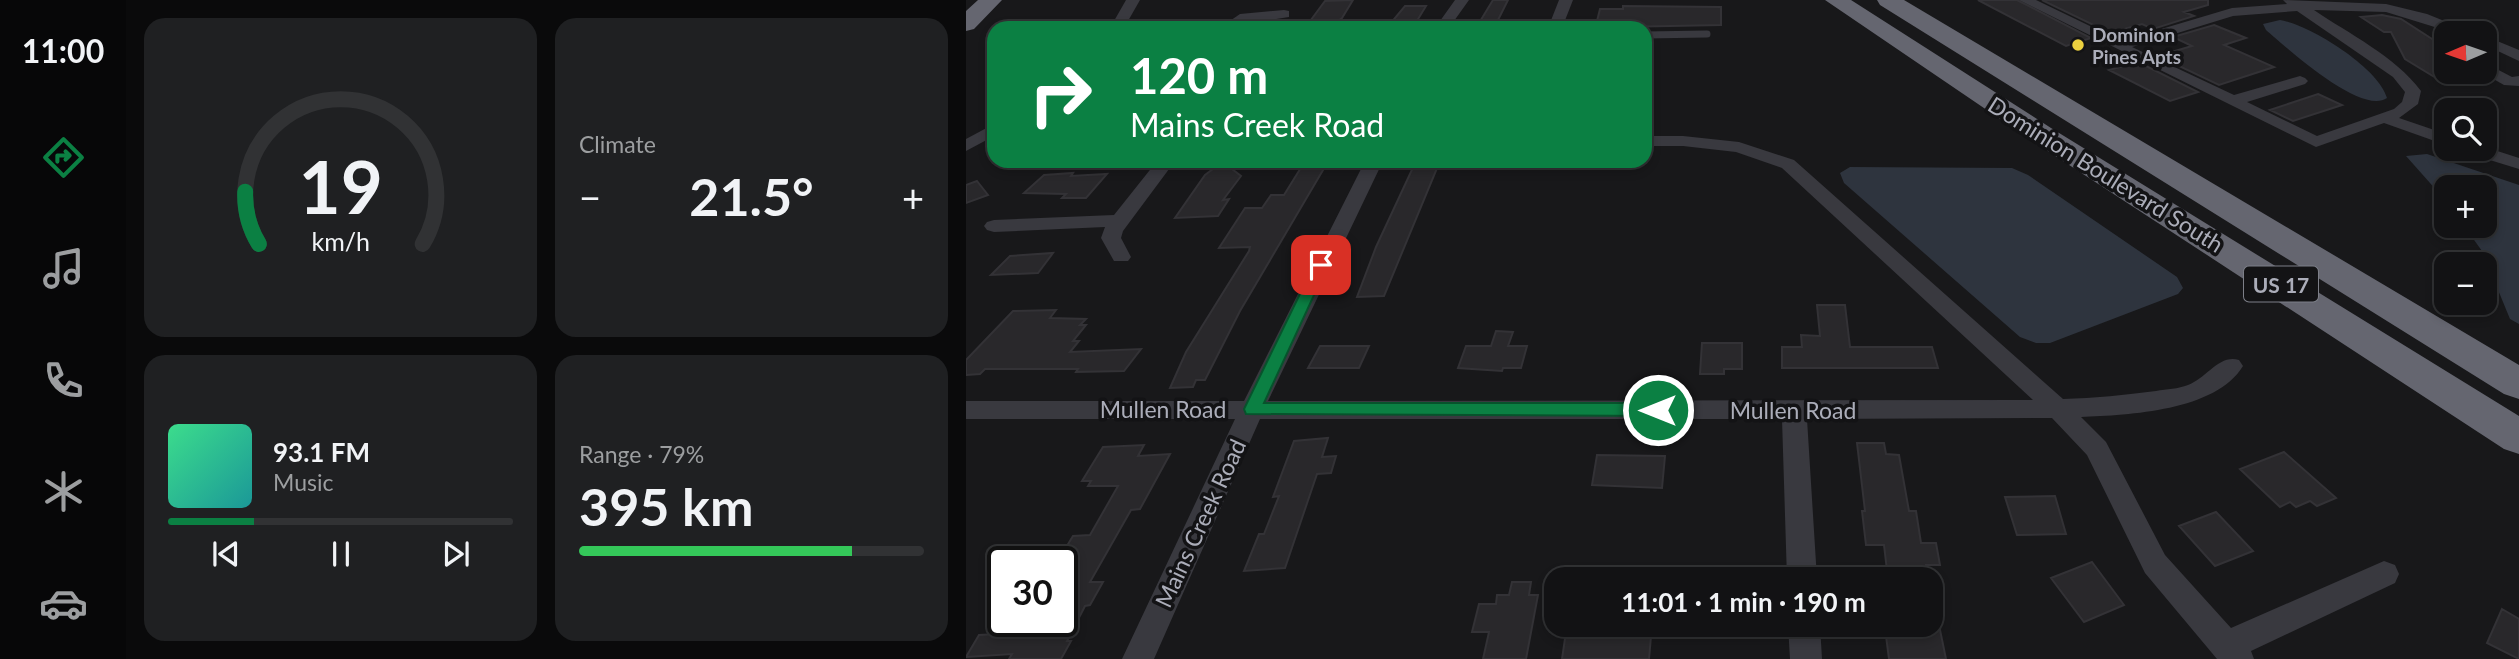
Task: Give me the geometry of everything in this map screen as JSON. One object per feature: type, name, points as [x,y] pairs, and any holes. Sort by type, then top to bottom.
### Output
[{"type":"highway","points":[[966,24],[991,0]]},
{"type":"highway","points":[[1807,0],[2041,134]]},
{"type":"highway","name":"Dominion Boulevard South","points":[[1836,0],[2041,134],[2519,437]]},
{"type":"highway","name":"Dominion Boulevard South","points":[[1888,0],[2519,384]]},
{"type":"highway","points":[[1907,0],[1992,62]]},
{"type":"street","points":[[1122,21],[1136,0]]},
{"type":"street","points":[[1278,21],[1296,0]]},
{"type":"street","points":[[1447,21],[1462,0]]},
{"type":"street","points":[[1558,21],[1566,0]]},
{"type":"street","points":[[2026,0],[2316,142],[2400,112],[2410,104],[2414,97],[2408,83],[2295,3]]},
{"type":"street","points":[[2119,46],[2232,12],[2295,3],[2386,8],[2434,21]]},
{"type":"street","points":[[1238,21],[1245,17],[1284,14]]},
{"type":"street","points":[[2497,45],[2519,57]]},
{"type":"street","points":[[2497,67],[2519,64]]},
{"type":"street","points":[[2497,75],[2509,82],[2519,81]]},
{"type":"street","points":[[2232,102],[2300,81]]},
{"type":"street","points":[[2384,118],[2434,136]]},
{"type":"street","points":[[966,146],[987,133]]},
{"type":"street","points":[[1652,141],[1683,141],[1739,147],[1788,164],[2058,408],[2097,449],[2155,564],[2232,652],[2384,574]]},
{"type":"street","points":[[2497,157],[2519,164]]},
{"type":"street","points":[[1121,257],[1111,238],[1118,221],[1160,168]]},
{"type":"street","name":"Mains Creek Road","points":[[1138,659],[1281,346],[1370,168]]},
{"type":"street","points":[[994,226],[1118,221]]},
{"type":"street","name":"Mullen Road","points":[[966,410],[1794,410],[2102,407],[2189,395],[2209,386],[2231,366]]},
{"type":"street","points":[[1794,410],[1801,567]]},
{"type":"street","points":[[1805,637],[1806,659]]},
{"type":"lane","points":[[1652,36],[1707,34]]},
{"type":"shaded area","points":[[2280,20],[2308,30],[2358,61],[2381,86],[2387,98],[2375,101],[2360,97],[2306,64],[2266,30],[2263,24]]},
{"type":"shaded area","points":[[2427,154],[2434,156],[2434,161],[2448,161],[2489,175],[2434,175],[2434,188],[2406,156]]},
{"type":"shaded area","points":[[1850,167],[2012,168],[2028,175],[2177,277],[2183,288],[2178,294],[2050,343],[2036,343],[2020,337],[1844,183],[1840,173]]},
{"type":"shaded area","points":[[2497,178],[2519,185],[2519,324],[2510,319],[2497,287],[2497,252],[2482,251],[2473,238],[2497,238]]},
{"type":"building","points":[[1353,0],[1338,21],[1310,21],[1325,1]]},
{"type":"building","points":[[1493,0],[1508,0],[1498,21],[1480,21]]},
{"type":"building","points":[[1978,0],[2017,0],[2091,38],[2066,46]]},
{"type":"building","points":[[2042,0],[2208,0],[2208,5],[2184,12],[2194,16],[2153,29],[2142,24],[2110,33]]},
{"type":"building","points":[[1405,6],[1426,6],[1417,21],[1392,21]]},
{"type":"building","points":[[1623,6],[1721,7],[1721,25],[1652,26],[1652,21],[1597,21],[1600,9],[1623,9]]},
{"type":"building","points":[[2382,15],[2401,19],[2434,40],[2434,77],[2405,59],[2391,32],[2384,32],[2361,17]]},
{"type":"building","points":[[2214,25],[2246,38],[2224,45],[2274,67],[2219,85],[2158,56],[2192,46],[2173,37]]},
{"type":"building","points":[[2138,62],[2198,92],[2170,101],[2109,70]]},
{"type":"building","points":[[2318,94],[2342,105],[2293,121],[2270,110]]},
{"type":"building","points":[[1301,168],[1324,168],[1240,311],[1205,380],[1196,380],[1193,387],[1170,388],[1186,352],[1250,247],[1219,248],[1245,208],[1262,208],[1271,195],[1284,195]]},
{"type":"building","points":[[1413,168],[1437,168],[1384,296],[1357,297],[1376,247]]},
{"type":"building","points":[[1213,169],[1232,169],[1241,176],[1223,200],[1229,199],[1218,216],[1175,218],[1205,175]]},
{"type":"building","points":[[1073,173],[1071,176],[1107,174],[1086,198],[1062,198],[1066,194],[1024,193],[1044,175]]},
{"type":"building","points":[[977,181],[988,195],[966,203],[966,185]]},
{"type":"building","points":[[1053,253],[1038,273],[991,275],[1010,256]]},
{"type":"building","points":[[1817,305],[1845,305],[1850,347],[1932,347],[1938,368],[1782,368],[1782,347],[1802,347],[1801,335],[1820,336]]},
{"type":"building","points":[[1056,310],[1050,318],[1086,319],[1080,325],[1086,325],[1073,341],[1079,341],[1070,352],[1141,349],[1124,371],[985,369],[980,374],[966,375],[966,360],[1013,311]]},
{"type":"building","points":[[1496,331],[1513,332],[1508,346],[1527,346],[1521,368],[1503,368],[1502,371],[1458,368],[1466,346],[1491,346]]},
{"type":"building","points":[[1702,343],[1742,343],[1742,369],[1724,369],[1724,374],[1700,374]]},
{"type":"building","points":[[1320,346],[1369,346],[1359,368],[1308,368]]},
{"type":"building","points":[[1328,438],[1322,457],[1336,456],[1331,473],[1317,474],[1285,568],[1244,571],[1259,534],[1264,534],[1279,496],[1273,497],[1294,441]]},
{"type":"building","points":[[1857,443],[1884,443],[1886,454],[1899,455],[1909,511],[1916,511],[1921,543],[1936,543],[1940,565],[1887,567],[1884,545],[1866,545],[1862,511],[1865,511]]},
{"type":"building","points":[[1144,445],[1138,456],[1170,454],[1140,509],[1131,510],[1090,582],[1103,582],[1078,620],[1078,546],[1067,546],[1073,536],[1090,535],[1118,486],[1088,486],[1091,481],[1082,481],[1103,447]]},
{"type":"building","points":[[2284,452],[2336,498],[2317,506],[2310,501],[2296,507],[2290,502],[2280,507],[2240,469]]},
{"type":"building","points":[[1597,455],[1665,456],[1662,488],[1592,485]]},
{"type":"building","points":[[2055,496],[2066,534],[2017,535],[2005,497]]},
{"type":"building","points":[[2216,512],[2253,551],[2215,566],[2179,526]]},
{"type":"building","points":[[2092,562],[2124,605],[2084,622],[2051,578]]},
{"type":"building","points":[[1512,582],[1531,582],[1529,595],[1538,595],[1526,659],[1483,659],[1489,632],[1472,632],[1479,604],[1496,604],[1497,595],[1509,595]]},
{"type":"building","points":[[2502,609],[2519,619],[2519,659],[2487,643]]},
{"type":"building","points":[[979,635],[1069,637],[1067,641],[1071,641],[1061,659],[1009,659],[1012,654],[966,657]]},
{"type":"building","points":[[1565,637],[1651,637],[1649,659],[1562,659]]},
{"type":"building","points":[[1886,637],[1941,637],[1946,659],[1889,659]]},
{"type":"place","name":"Dominion Pines Apts","points":[[2078,45]]},
{"type":"route","points":[[1321,265],[1253,409],[1658,410]]}]
